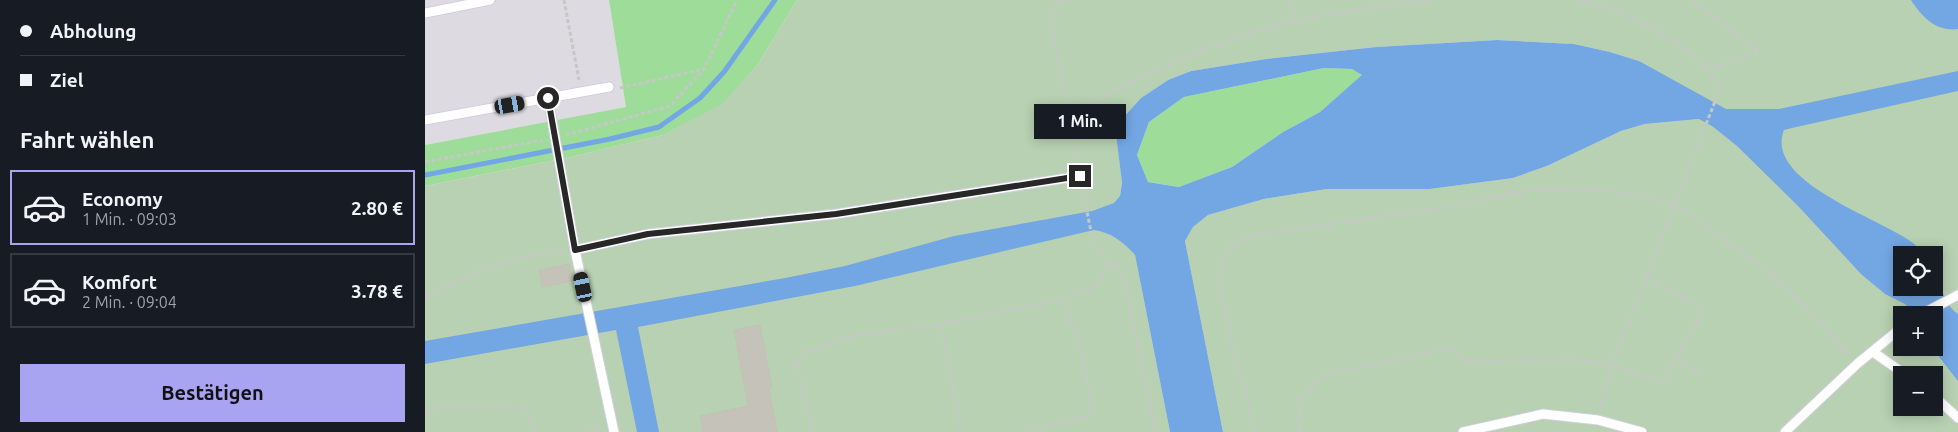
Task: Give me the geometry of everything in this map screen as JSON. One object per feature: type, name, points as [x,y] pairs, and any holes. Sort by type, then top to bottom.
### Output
[{"type":"lane","points":[[425,13],[490,0]]},
{"type":"lane","points":[[425,120],[609,87]]},
{"type":"lane","points":[[548,98],[575,250],[613,429]]},
{"type":"lane","points":[[575,250],[648,234],[836,214],[1080,176]]},
{"type":"lane","points":[[1937,306],[1958,295]]},
{"type":"lane","points":[[1785,432],[1857,364],[1893,335]]},
{"type":"lane","points":[[1873,352],[1893,366]]},
{"type":"lane","points":[[1943,404],[1958,418]]},
{"type":"lane","points":[[1463,432],[1543,414],[1598,420],[1642,432]]},
{"type":"path","points":[[564,0],[582,92]]},
{"type":"path","points":[[425,162],[556,137],[670,106],[704,69],[737,0]]},
{"type":"path","points":[[1067,0],[1055,4],[1052,10],[1051,25],[1094,246],[1123,274],[1155,432]]},
{"type":"path","points":[[1289,0],[1295,21]]},
{"type":"path","points":[[1069,115],[1164,66],[1226,42],[1295,21],[1434,0]]},
{"type":"path","points":[[1577,0],[1635,18],[1665,36],[1709,70],[1721,86],[1612,365],[1598,420]]},
{"type":"path","points":[[1692,0],[1759,51],[1709,70]]},
{"type":"path","points":[[609,87],[619,88],[704,69]]},
{"type":"path","points":[[1256,432],[1234,354],[1219,285],[1226,249],[1250,236],[1459,206],[1536,189],[1609,190],[1676,205],[1765,269],[1820,321],[1857,364]]},
{"type":"path","points":[[425,298],[481,271],[531,256],[575,250]]},
{"type":"path","points":[[812,432],[797,362],[806,352],[859,334],[941,324],[1061,300],[1095,287],[1110,263]]},
{"type":"path","points":[[1299,432],[1300,398],[1322,376],[1453,347],[1464,361],[1577,360],[1612,365],[1661,383],[1704,310],[1647,277]]},
{"type":"path","points":[[1019,432],[1086,417],[1093,410],[1077,336],[1061,300]]},
{"type":"path","points":[[941,324],[961,432]]},
{"type":"path","points":[[1675,359],[1702,374]]},
{"type":"path","points":[[425,414],[438,406],[526,408],[535,432]]},
{"type":"path","points":[[583,432],[613,429]]},
{"type":"shaded area","points":[[425,0],[609,0],[626,107],[425,145]]},
{"type":"green space","points":[[609,0],[797,0],[758,64],[722,105],[663,135],[571,157],[425,186],[425,145],[626,107]]},
{"type":"green space","points":[[797,0],[1933,0],[1958,9],[1958,432],[1223,432],[1185,241],[1193,227],[1208,215],[1264,199],[1327,189],[1430,189],[1513,178],[1547,166],[1621,131],[1645,124],[1699,119],[1639,61],[1574,44],[1497,40],[1376,47],[1266,59],[1191,71],[1168,80],[1141,98],[1121,120],[1116,135],[1122,183],[1120,196],[1115,203],[1092,211],[1107,233],[1123,242],[1135,255],[1170,432],[425,432],[425,186],[571,157],[663,135],[722,104],[758,64]]},
{"type":"green space","points":[[1324,68],[1352,69],[1363,75],[1320,112],[1283,132],[1232,167],[1180,187],[1148,182],[1137,155],[1149,122],[1184,97]]},
{"type":"water","points":[[1911,0],[1958,0],[1958,29],[1936,26],[1920,12]]},
{"type":"water","points":[[1497,40],[1574,44],[1639,61],[1726,109],[1779,109],[1958,71],[1958,91],[1784,130],[1782,149],[1791,166],[1808,182],[1829,197],[1898,233],[1916,246],[1893,246],[1893,296],[1943,296],[1943,292],[1948,304],[1958,314],[1958,381],[1938,356],[1943,356],[1943,306],[1907,306],[1885,294],[1861,274],[1799,207],[1737,146],[1712,126],[1699,119],[1645,124],[1621,131],[1547,166],[1513,178],[1430,189],[1327,189],[1264,199],[1208,215],[1193,227],[1185,241],[1223,432],[1170,432],[1135,255],[1116,238],[1094,230],[855,286],[638,327],[659,432],[637,432],[616,330],[425,364],[425,341],[785,278],[845,266],[954,236],[1092,211],[1114,203],[1120,196],[1122,183],[1116,135],[1121,120],[1141,98],[1168,80],[1191,71],[1266,59],[1376,47]],"holes":[[[1324,68],[1352,69],[1362,75],[1320,112],[1283,132],[1232,167],[1179,187],[1148,182],[1137,155],[1149,122],[1184,97]]]},
{"type":"building","points":[[569,264],[572,281],[542,287],[539,270]]},
{"type":"building","points":[[760,325],[772,388],[769,388],[777,432],[703,432],[700,416],[748,406],[734,330]]},
{"type":"waterway","points":[[425,175],[610,139],[659,127],[700,98],[724,72],[775,0]]},
{"type":"route","points":[[548,98],[575,250],[648,234],[836,214],[1080,176]]}]
